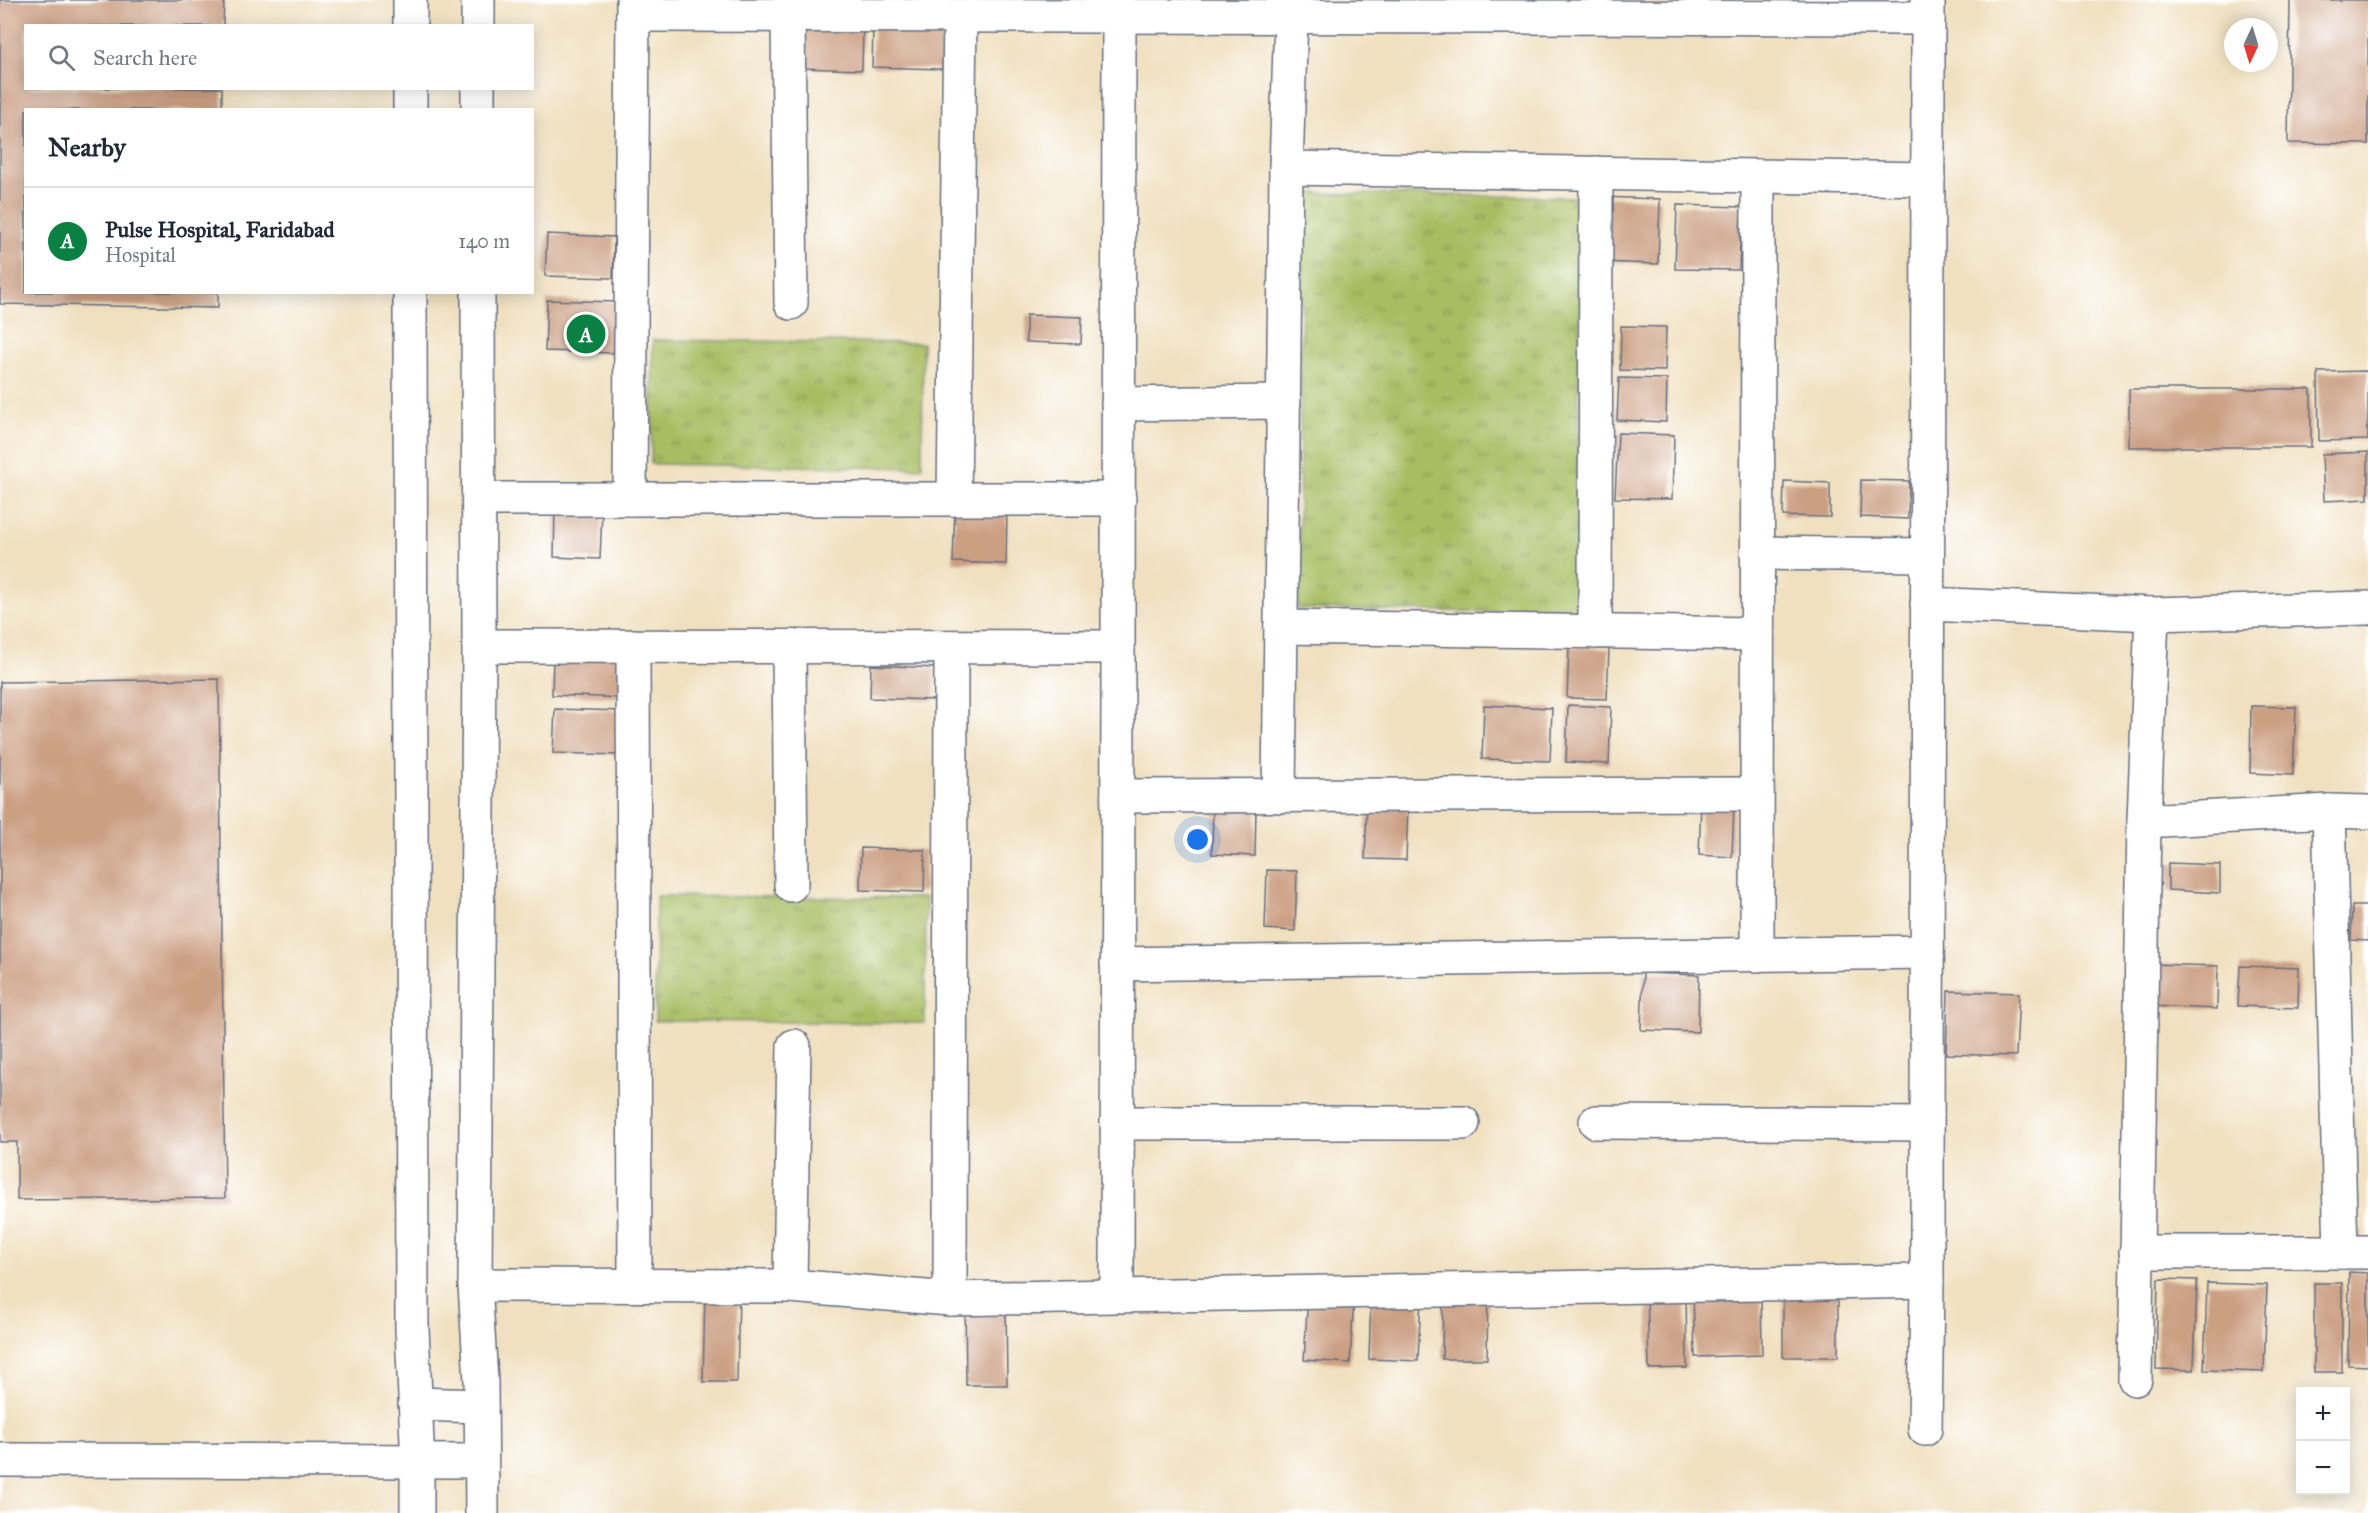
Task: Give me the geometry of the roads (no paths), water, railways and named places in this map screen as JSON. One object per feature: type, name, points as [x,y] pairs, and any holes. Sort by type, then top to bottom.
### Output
[{"type":"street","points":[[410,0],[410,24]]},
{"type":"street","points":[[478,0],[478,24]]},
{"type":"street","points":[[630,499],[633,8],[788,15],[960,16],[1118,8],[1291,17],[1928,9],[1925,1429]]},
{"type":"street","points":[[1117,1295],[1118,8]]},
{"type":"street","points":[[788,15],[791,303]]},
{"type":"street","points":[[954,499],[960,16]]},
{"type":"street","points":[[1279,796],[1286,168],[1291,17]]},
{"type":"street","points":[[410,90],[410,108]]},
{"type":"street","points":[[478,90],[478,108]]},
{"type":"street","points":[[1286,168],[1928,179]]},
{"type":"street","points":[[1595,632],[1596,173]]},
{"type":"street","points":[[1757,955],[1758,176]]},
{"type":"street","points":[[410,294],[412,1292],[417,1513]]},
{"type":"street","points":[[478,294],[479,646],[475,1285],[481,1406],[482,1513]]},
{"type":"street","points":[[1118,404],[1284,402]]},
{"type":"street","points":[[479,499],[1119,499]]},
{"type":"street","points":[[1757,553],[1927,555]]},
{"type":"street","points":[[1927,604],[2152,614],[2368,608]]},
{"type":"street","points":[[2135,1379],[2144,821],[2152,614]]},
{"type":"street","points":[[1281,627],[1757,634]]},
{"type":"street","points":[[479,646],[1118,647]]},
{"type":"street","points":[[633,646],[635,1285]]},
{"type":"street","points":[[789,646],[791,885]]},
{"type":"street","points":[[950,1299],[951,647]]},
{"type":"street","points":[[1118,796],[1757,794]]},
{"type":"street","points":[[2144,821],[2329,811],[2368,812]]},
{"type":"street","points":[[2136,1252],[2355,1252],[2329,811]]},
{"type":"street","points":[[1117,964],[1926,952]]},
{"type":"street","points":[[790,1286],[794,1046]]},
{"type":"street","points":[[1596,1122],[1926,1124]]},
{"type":"street","points":[[1117,1123],[1463,1123]]},
{"type":"street","points":[[475,1285],[790,1286],[950,1299],[1927,1281]]},
{"type":"street","points":[[415,1404],[481,1406]]},
{"type":"street","points":[[0,1460],[481,1461]]},
{"type":"place","name":"Pulse Hospital, Faridabad","points":[[586,334]]}]
